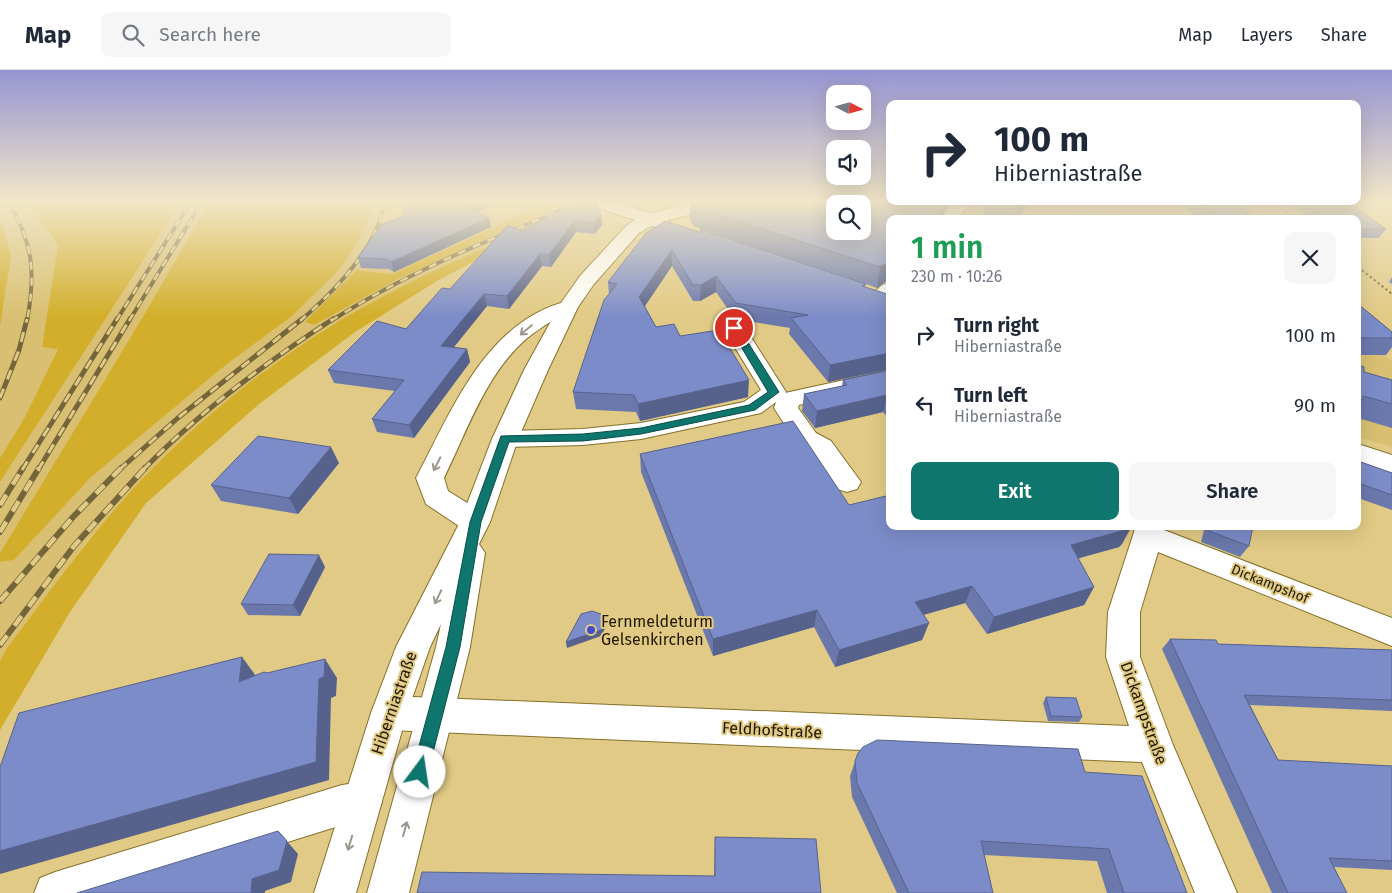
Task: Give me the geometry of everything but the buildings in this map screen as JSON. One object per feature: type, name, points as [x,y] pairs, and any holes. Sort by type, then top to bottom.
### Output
[{"type":"main road","name":"Hiberniastraße","points":[[335,893],[389,713],[413,647],[476,522],[504,439],[568,307],[622,240]]},
{"type":"main road","name":"Hiberniastraße","points":[[476,522],[436,497],[430,478],[482,377],[500,352],[536,321],[568,307]]},
{"type":"main road","points":[[504,439],[583,438],[641,431],[752,408],[774,392],[734,328]]},
{"type":"main road","points":[[847,482],[822,447],[807,438],[786,408],[789,400],[886,378]]},
{"type":"main road","points":[[1361,454],[1392,464]]},
{"type":"main road","name":"Hiberniastraße","points":[[388,893],[453,647],[476,522]]},
{"type":"main road","name":"Dickampshof","points":[[1150,531],[1392,632]]},
{"type":"main road","name":"Dickampstraße","points":[[1150,531],[1124,612],[1123,657],[1154,745],[1216,893]]},
{"type":"main road","name":"Feldhofstraße","points":[[389,713],[1154,745]]},
{"type":"main road","points":[[55,893],[342,805],[362,802]]},
{"type":"path","points":[[1361,269],[1392,294]]},
{"type":"shaded area","points":[[0,240],[7,240],[11,256],[0,326]]},
{"type":"shaded area","points":[[7,240],[55,240],[58,244],[42,347],[58,348],[25,417],[0,458],[0,326],[11,256]]},
{"type":"shaded area","points":[[55,240],[156,240],[0,482],[0,458],[25,417],[58,349],[42,347],[58,244]]},
{"type":"shaded area","points":[[156,240],[187,240],[0,553],[0,482]]},
{"type":"shaded area","points":[[187,240],[359,240],[339,270],[292,316],[227,364],[91,477],[14,560],[0,562],[0,553]]},
{"type":"shaded area","points":[[359,240],[466,240],[392,274],[357,270],[305,323],[314,325],[400,278],[482,240],[502,240],[403,287],[326,330],[271,366],[90,537],[7,648],[0,661],[0,562],[14,560],[91,477],[227,364],[292,316],[339,270]]},
{"type":"shaded area","points":[[465,240],[482,240],[400,278],[314,325],[305,322],[357,270],[392,274]]},
{"type":"shaded area","points":[[502,240],[514,240],[437,281],[355,332],[259,404],[146,503],[70,612],[0,730],[0,661],[7,648],[114,510],[154,467],[215,411],[257,377],[302,345],[384,296]]},
{"type":"shaded area","points":[[1361,334],[1392,362],[1392,447],[1361,438]]},
{"type":"railway","points":[[26,240],[32,273],[27,321]]},
{"type":"railway","points":[[116,321],[167,240]]},
{"type":"railway","points":[[129,321],[178,240]]},
{"type":"railway","points":[[300,321],[352,269],[370,240]]},
{"type":"railway","points":[[331,321],[391,286],[489,240]]},
{"type":"railway","points":[[0,398],[19,350],[27,319]]},
{"type":"railway","points":[[22,470],[117,319]]},
{"type":"railway","points":[[38,470],[130,319]]},
{"type":"railway","points":[[119,470],[179,417],[302,319]]},
{"type":"railway","points":[[145,468],[210,408],[258,371],[333,319]]},
{"type":"railway","points":[[0,505],[23,468]]},
{"type":"railway","points":[[0,532],[39,468]]},
{"type":"railway","points":[[0,645],[74,546],[145,468]]},
{"type":"railway","points":[[0,601],[73,517],[119,470]]},
{"type":"place","name":"Fernmeldeturm Gelsenkirchen","points":[[591,630]]},
{"type":"route","points":[[420,772],[453,647],[476,522],[504,439],[583,438],[641,431],[752,408],[774,392],[734,328]]}]
